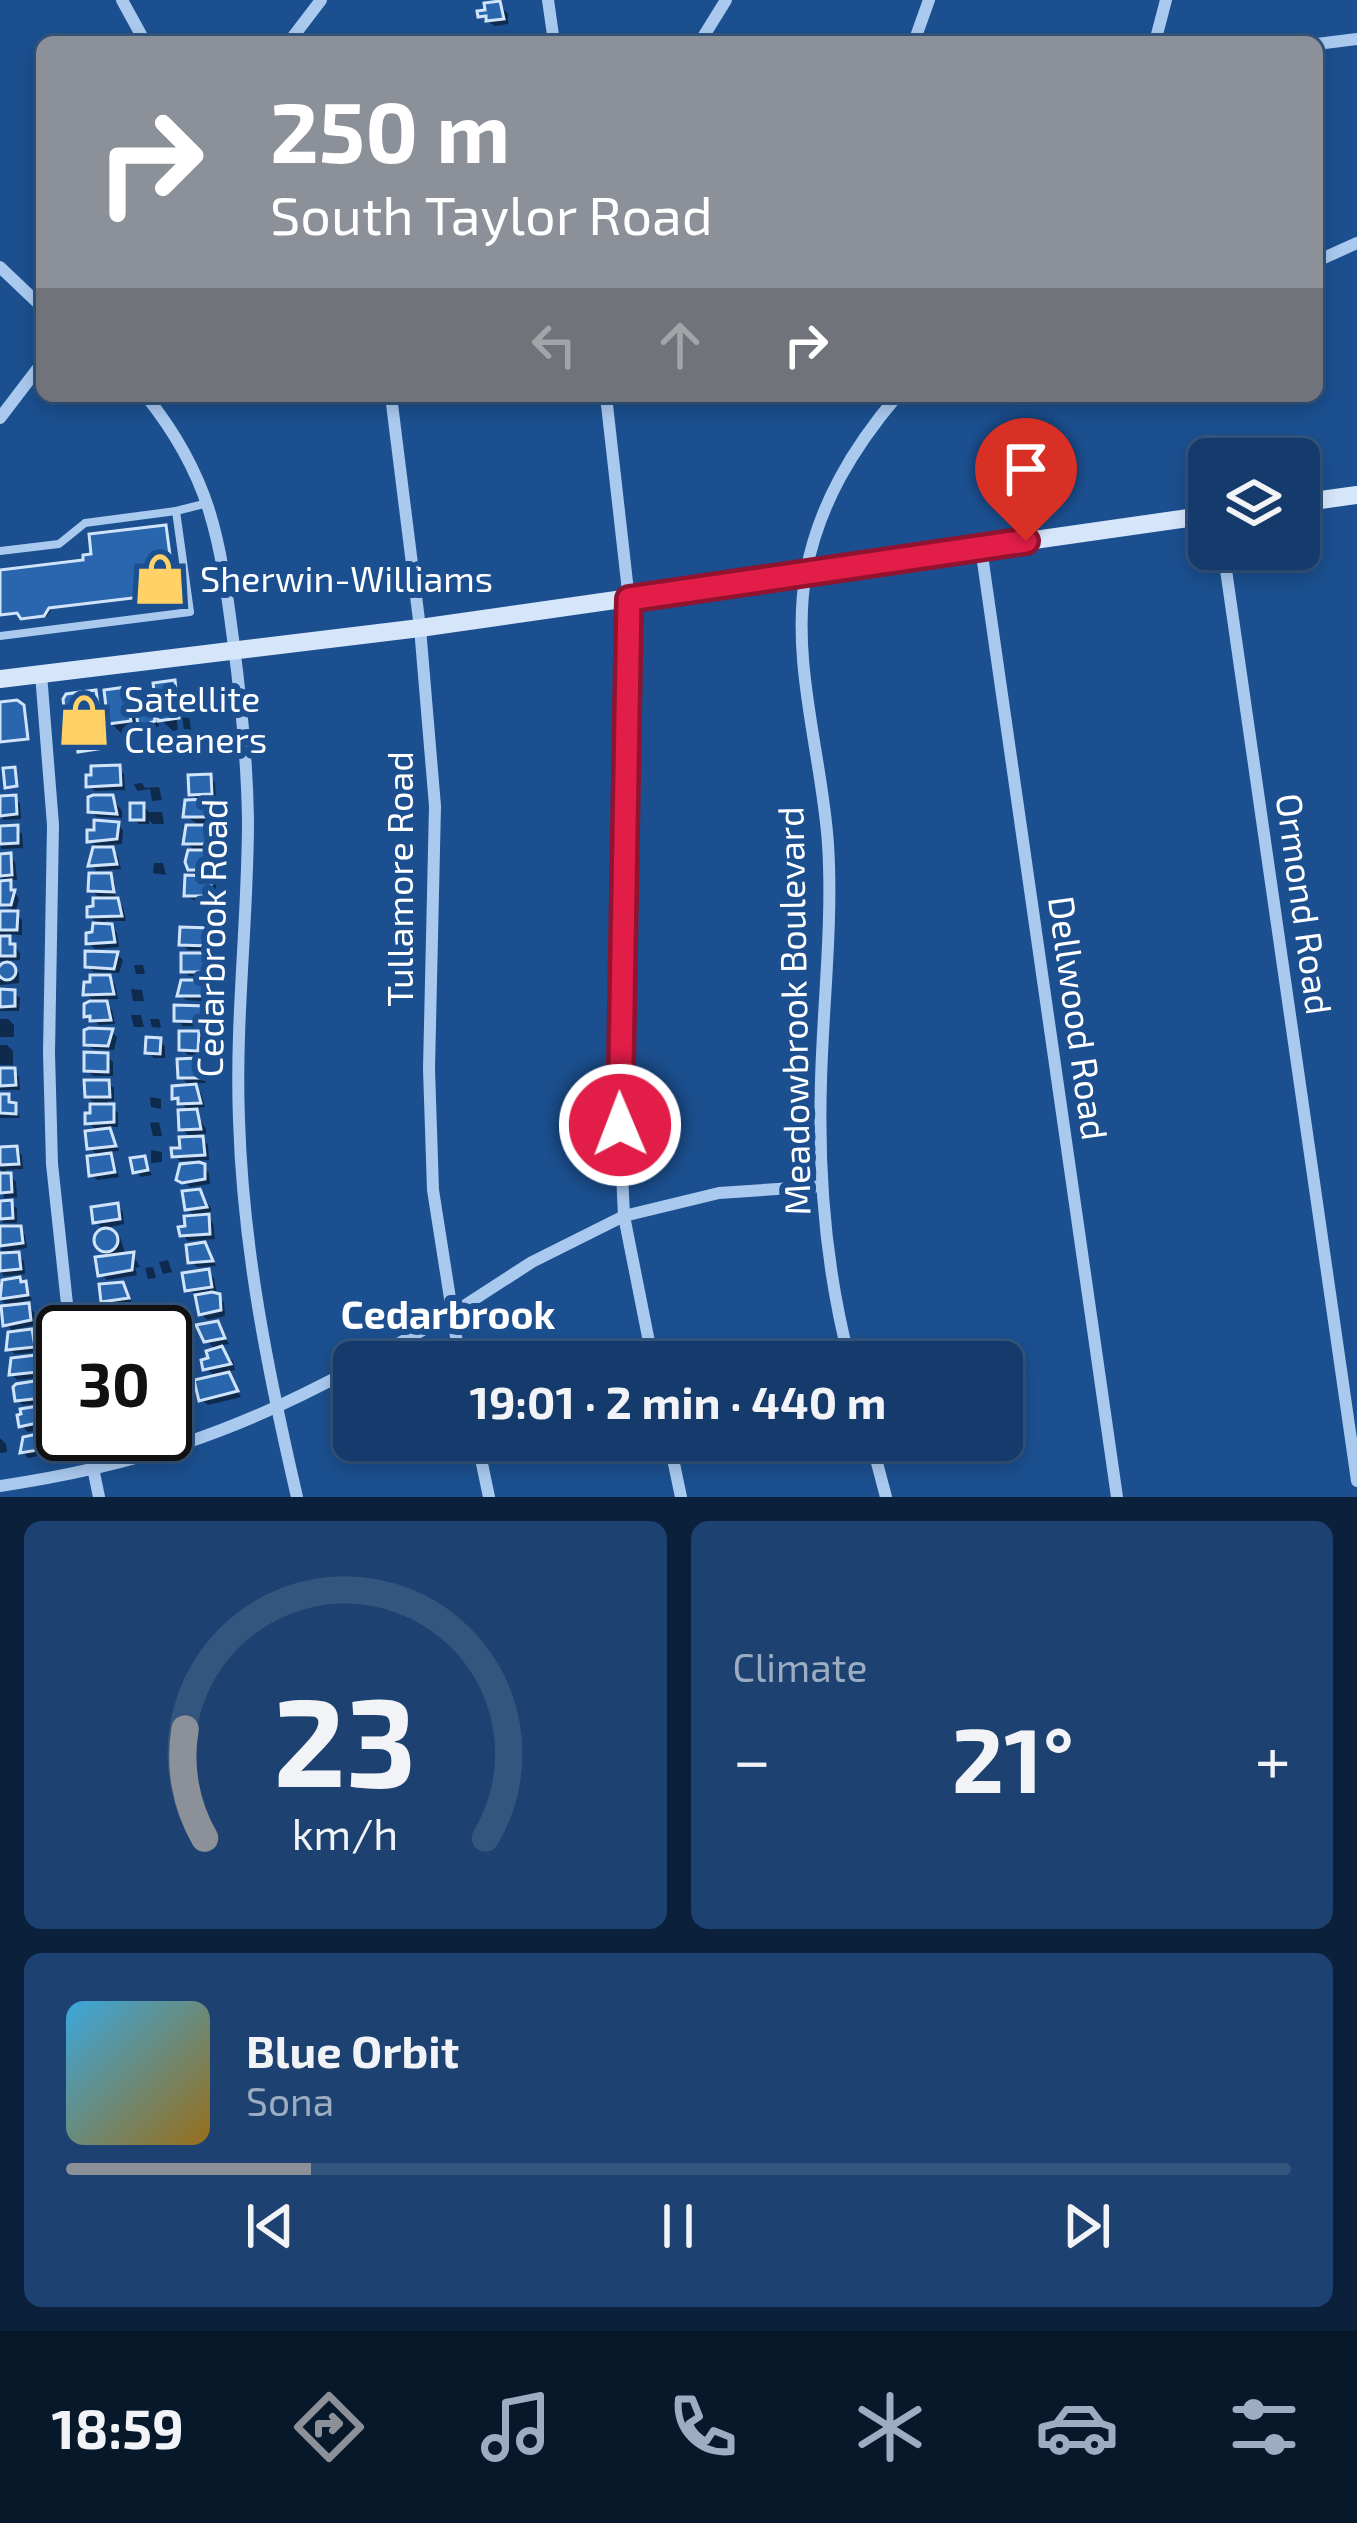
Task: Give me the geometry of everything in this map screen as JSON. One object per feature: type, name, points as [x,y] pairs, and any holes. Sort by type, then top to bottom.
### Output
[{"type":"main road","points":[[1320,500],[1357,495]]},
{"type":"main road","points":[[0,679],[420,628],[1188,518]]},
{"type":"street","points":[[122,0],[142,36]]},
{"type":"street","points":[[294,36],[321,0]]},
{"type":"street","points":[[548,0],[553,36]]},
{"type":"street","points":[[704,36],[726,0]]},
{"type":"street","points":[[916,36],[929,0]]},
{"type":"street","points":[[1157,36],[1166,0]]},
{"type":"street","points":[[1323,43],[1357,39]]},
{"type":"street","points":[[1323,258],[1357,243]]},
{"type":"street","points":[[0,267],[36,301]]},
{"type":"street","points":[[0,418],[36,371]]},
{"type":"street","name":"Cedarbrook Road","points":[[151,402],[170,427],[209,502],[234,651],[248,819],[239,1041],[241,1183],[256,1305],[297,1497]]},
{"type":"street","name":"Tullamore Road","points":[[392,402],[420,628],[435,806],[429,1070],[433,1190],[456,1341]]},
{"type":"street","points":[[607,402],[629,599],[618,1088],[624,1216],[649,1341]]},
{"type":"street","name":"Meadowbrook Boulevard","points":[[845,1341],[822,1186],[820,1080],[829,880],[825,810],[804,654],[806,573],[822,518],[846,463],[892,402]]},
{"type":"street","name":"Dellwood Road","points":[[981,548],[1117,1497]]},
{"type":"street","name":"Ormond Road","points":[[1226,570],[1357,1481]]},
{"type":"street","points":[[41,674],[53,825],[52,1164],[67,1305]]},
{"type":"street","points":[[403,1341],[532,1262],[624,1216],[719,1193],[822,1186]]},
{"type":"street","points":[[0,1486],[93,1471],[176,1448],[277,1411],[333,1380]]},
{"type":"street","points":[[91,1461],[99,1497]]},
{"type":"street","points":[[482,1461],[490,1497]]},
{"type":"street","points":[[674,1461],[681,1497]]},
{"type":"street","points":[[877,1461],[886,1497]]},
{"type":"lane","points":[[0,551],[59,544],[85,523],[209,502]]},
{"type":"lane","points":[[0,636],[190,612],[176,511]]},
{"type":"building","points":[[500,1],[504,19],[478,17],[477,11],[485,10],[484,3]]},
{"type":"building","points":[[166,525],[175,593],[49,608],[44,616],[21,619],[17,613],[0,615],[0,570],[83,560],[83,555],[91,554],[89,534]]},
{"type":"building","points":[[175,680],[179,718],[158,721],[153,683]]},
{"type":"building","points":[[126,687],[131,721],[108,724],[104,690]]},
{"type":"building","points":[[96,690],[104,748],[78,752],[76,732],[67,733],[63,699],[66,694]]},
{"type":"building","points":[[150,696],[155,721],[138,728],[135,698]]},
{"type":"building","points":[[17,700],[24,705],[28,739],[0,742],[0,702]]},
{"type":"building","points":[[120,765],[121,785],[86,787],[91,766]]},
{"type":"building","points":[[15,767],[17,786],[5,788],[3,768]]},
{"type":"building","points":[[211,774],[212,794],[189,795],[188,775]]},
{"type":"building","points":[[16,795],[17,814],[0,816],[0,796]]},
{"type":"building","points":[[113,795],[117,814],[88,812],[88,797]]},
{"type":"building","points":[[211,799],[211,817],[183,817],[185,800]]},
{"type":"building","points":[[130,803],[144,803],[144,820],[130,820]]},
{"type":"building","points":[[94,820],[119,822],[117,839],[87,842],[87,830],[94,830]]},
{"type":"building","points":[[18,825],[18,843],[0,844],[0,826]]},
{"type":"building","points":[[186,825],[211,825],[211,844],[183,844]]},
{"type":"building","points":[[93,847],[113,847],[117,864],[88,866]]},
{"type":"building","points":[[188,850],[210,850],[210,870],[188,870]]},
{"type":"building","points":[[11,853],[12,875],[0,876],[0,854]]},
{"type":"building","points":[[89,873],[111,873],[114,892],[88,891]]},
{"type":"building","points":[[185,875],[211,876],[211,896],[184,896]]},
{"type":"building","points":[[11,880],[11,890],[15,890],[11,905],[0,905],[0,881]]},
{"type":"building","points":[[93,898],[118,898],[122,916],[87,917]]},
{"type":"building","points":[[0,911],[18,911],[17,930],[0,930]]},
{"type":"building","points":[[93,923],[112,924],[115,942],[86,944]]},
{"type":"building","points":[[180,927],[211,928],[210,946],[179,945]]},
{"type":"building","points":[[0,936],[10,936],[15,956],[0,956]]},
{"type":"building","points":[[85,951],[118,952],[114,969],[85,967]]},
{"type":"building","points":[[181,953],[208,953],[208,972],[181,972]]},
{"type":"building","points":[[1,965],[13,965],[13,977],[1,977]]},
{"type":"building","points":[[90,975],[110,975],[114,994],[83,995]]},
{"type":"building","points":[[181,980],[205,980],[205,996],[177,996]]},
{"type":"building","points":[[0,989],[15,990],[15,1006],[0,1007]]},
{"type":"building","points":[[107,1001],[111,1020],[84,1017],[84,1004]]},
{"type":"building","points":[[174,1005],[206,1006],[206,1022],[174,1021]]},
{"type":"building","points":[[113,1029],[108,1046],[84,1045],[84,1030]]},
{"type":"building","points":[[179,1031],[199,1031],[198,1051],[179,1050]]},
{"type":"building","points":[[146,1037],[161,1038],[160,1054],[145,1053]]},
{"type":"building","points":[[84,1052],[108,1053],[108,1072],[84,1071]]},
{"type":"building","points":[[197,1058],[202,1078],[178,1078],[177,1059]]},
{"type":"building","points":[[0,1068],[15,1068],[16,1085],[0,1086]]},
{"type":"building","points":[[84,1080],[109,1080],[110,1097],[85,1097]]},
{"type":"building","points":[[196,1084],[201,1103],[178,1104],[178,1098],[172,1099],[172,1086]]},
{"type":"building","points":[[0,1094],[9,1094],[9,1102],[16,1103],[16,1114],[0,1113]]},
{"type":"building","points":[[90,1104],[114,1104],[114,1122],[85,1124]]},
{"type":"building","points":[[197,1109],[201,1129],[179,1130],[178,1110]]},
{"type":"building","points":[[110,1128],[116,1146],[87,1149],[85,1131]]},
{"type":"building","points":[[203,1136],[205,1155],[172,1157],[171,1148],[180,1148],[179,1137]]},
{"type":"building","points":[[17,1146],[19,1164],[0,1165],[0,1147]]},
{"type":"building","points":[[111,1153],[115,1172],[89,1176],[87,1156]]},
{"type":"building","points":[[145,1156],[148,1170],[133,1173],[130,1158]]},
{"type":"building","points":[[180,1164],[205,1164],[205,1179],[176,1180]]},
{"type":"building","points":[[0,1173],[11,1173],[12,1192],[0,1193]]},
{"type":"building","points":[[200,1189],[207,1207],[185,1210],[182,1191]]},
{"type":"building","points":[[12,1200],[13,1218],[0,1219],[0,1201]]},
{"type":"building","points":[[118,1203],[120,1219],[93,1223],[91,1207]]},
{"type":"building","points":[[209,1214],[210,1234],[180,1236],[178,1227],[185,1226],[184,1216]]},
{"type":"building","points":[[0,1226],[21,1226],[23,1243],[0,1246]]},
{"type":"building","points":[[101,1228],[111,1228],[118,1240],[111,1252],[101,1252],[94,1245],[94,1235]]},
{"type":"building","points":[[205,1242],[213,1261],[188,1263],[186,1245]]},
{"type":"building","points":[[19,1252],[21,1269],[0,1271],[0,1253]]},
{"type":"building","points":[[134,1252],[132,1270],[98,1276],[95,1257]]},
{"type":"building","points":[[209,1269],[212,1287],[185,1291],[182,1273]]},
{"type":"building","points":[[20,1277],[21,1282],[26,1281],[28,1295],[0,1299],[2,1280]]},
{"type":"building","points":[[123,1282],[129,1298],[101,1302],[99,1284]]},
{"type":"building","points":[[220,1294],[221,1310],[199,1315],[195,1295]]},
{"type":"building","points":[[29,1303],[31,1320],[3,1326],[1,1306]]},
{"type":"building","points":[[218,1321],[225,1338],[204,1342],[196,1325]]},
{"type":"building","points":[[32,1329],[35,1347],[6,1350],[8,1332]]},
{"type":"building","points":[[222,1346],[231,1364],[203,1370],[206,1351]]},
{"type":"building","points":[[36,1355],[36,1372],[9,1375],[11,1358]]},
{"type":"building","points":[[229,1372],[238,1391],[199,1401],[194,1380]]},
{"type":"building","points":[[36,1381],[36,1399],[15,1401],[16,1384]]},
{"type":"building","points":[[36,1406],[36,1423],[19,1427],[20,1409]]},
{"type":"building","points":[[36,1434],[36,1450],[20,1453],[23,1437]]},
{"type":"place","name":"Sherwin-Williams","points":[[160,579]]},
{"type":"place","name":"Satellite Cleaners","points":[[84,720]]},
{"type":"district","name":"Cedarbrook","points":[[448,1315]]},
{"type":"route","points":[[620,1125],[629,599],[1026,541]]}]
